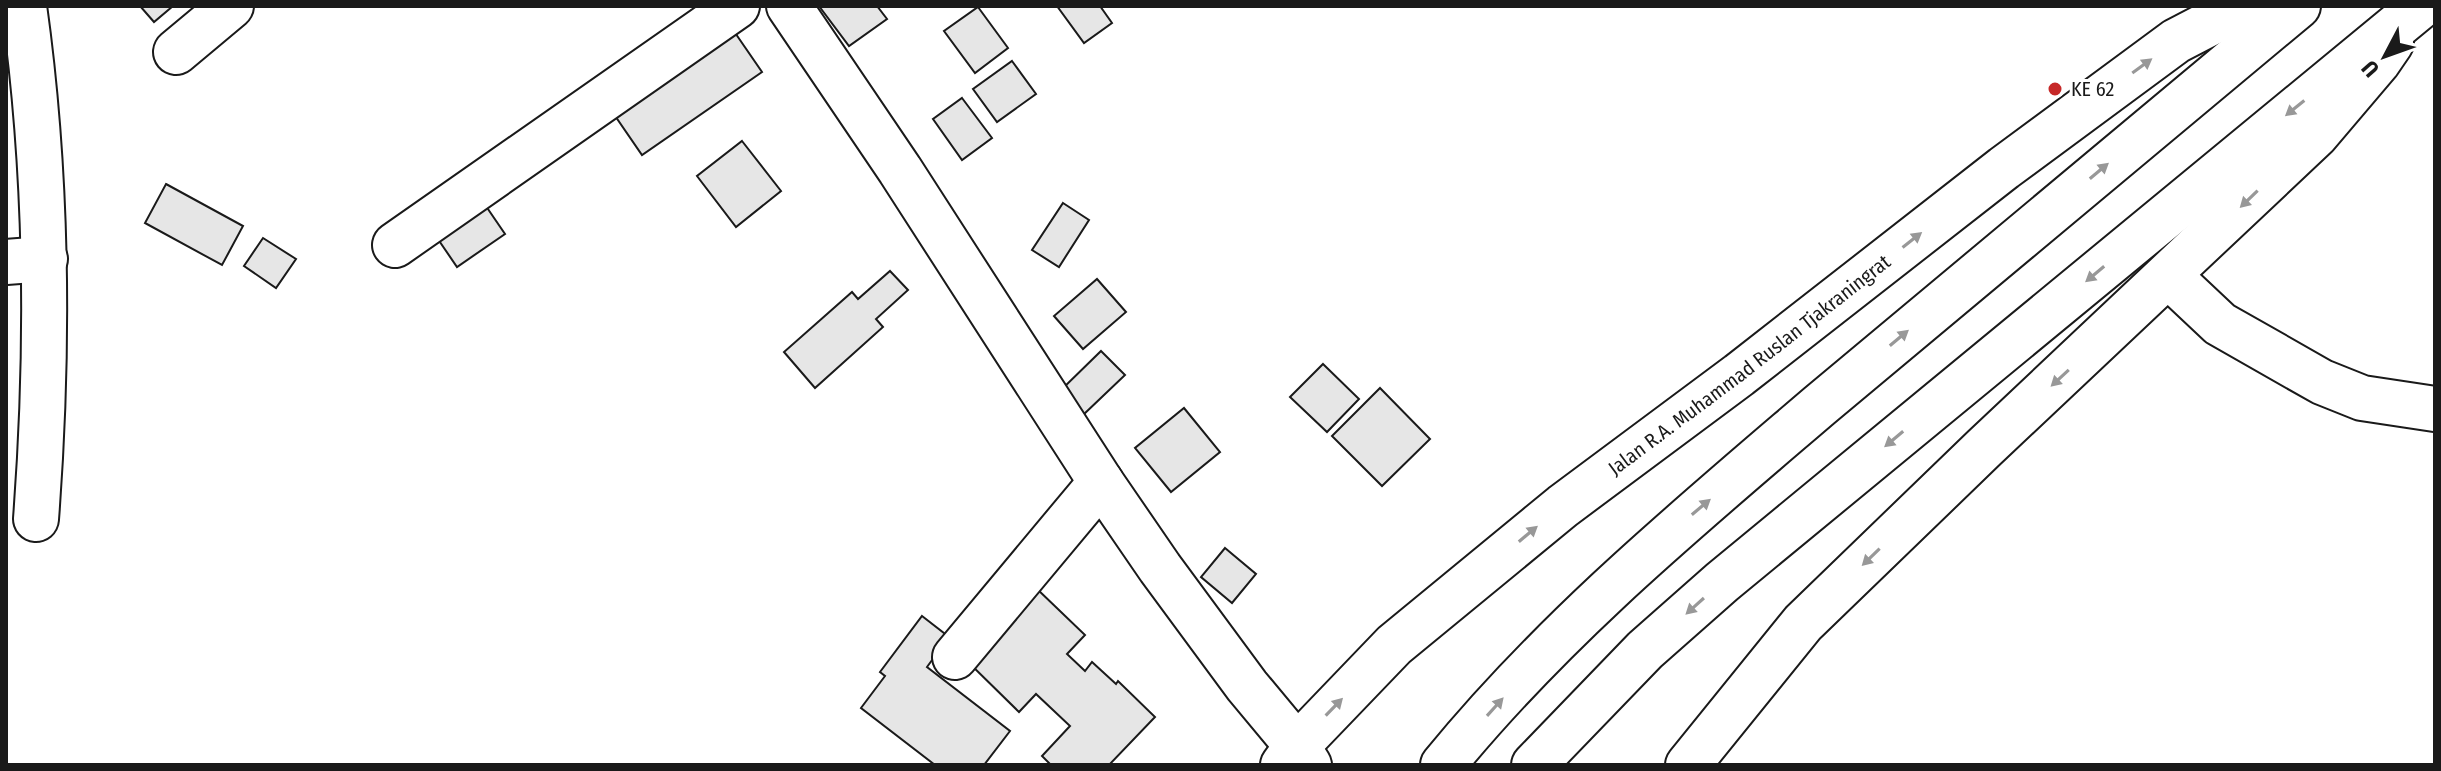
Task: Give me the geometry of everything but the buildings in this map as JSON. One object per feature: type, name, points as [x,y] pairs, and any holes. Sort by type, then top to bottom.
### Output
[{"type":"main road","points":[[24,6],[18,49],[40,154],[26,261],[42,433],[36,519]]},
{"type":"main road","points":[[176,52],[231,6]]},
{"type":"main road","points":[[395,245],[737,6]]},
{"type":"main road","points":[[789,6],[900,170],[1101,482],[1296,759]]},
{"type":"main road","name":"Jalan R.A. Muhammad Ruslan Tjakraningrat","points":[[1296,759],[1394,645],[1563,506],[1739,375],[2004,168],[2176,41],[2249,6]]},
{"type":"main road","points":[[1443,765],[1507,692],[1590,606],[1678,526],[2298,6]]},
{"type":"main road","points":[[1688,765],[1803,623],[2316,135],[2378,62],[2416,10]]},
{"type":"main road","points":[[1534,765],[1645,650],[1722,582],[2416,10]]},
{"type":"main road","points":[[2169,276],[2220,324],[2322,382],[2362,398],[2435,409]]},
{"type":"main road","points":[[955,657],[1101,482]]},
{"type":"place","name":"KE 62","points":[[2055,89]]}]
